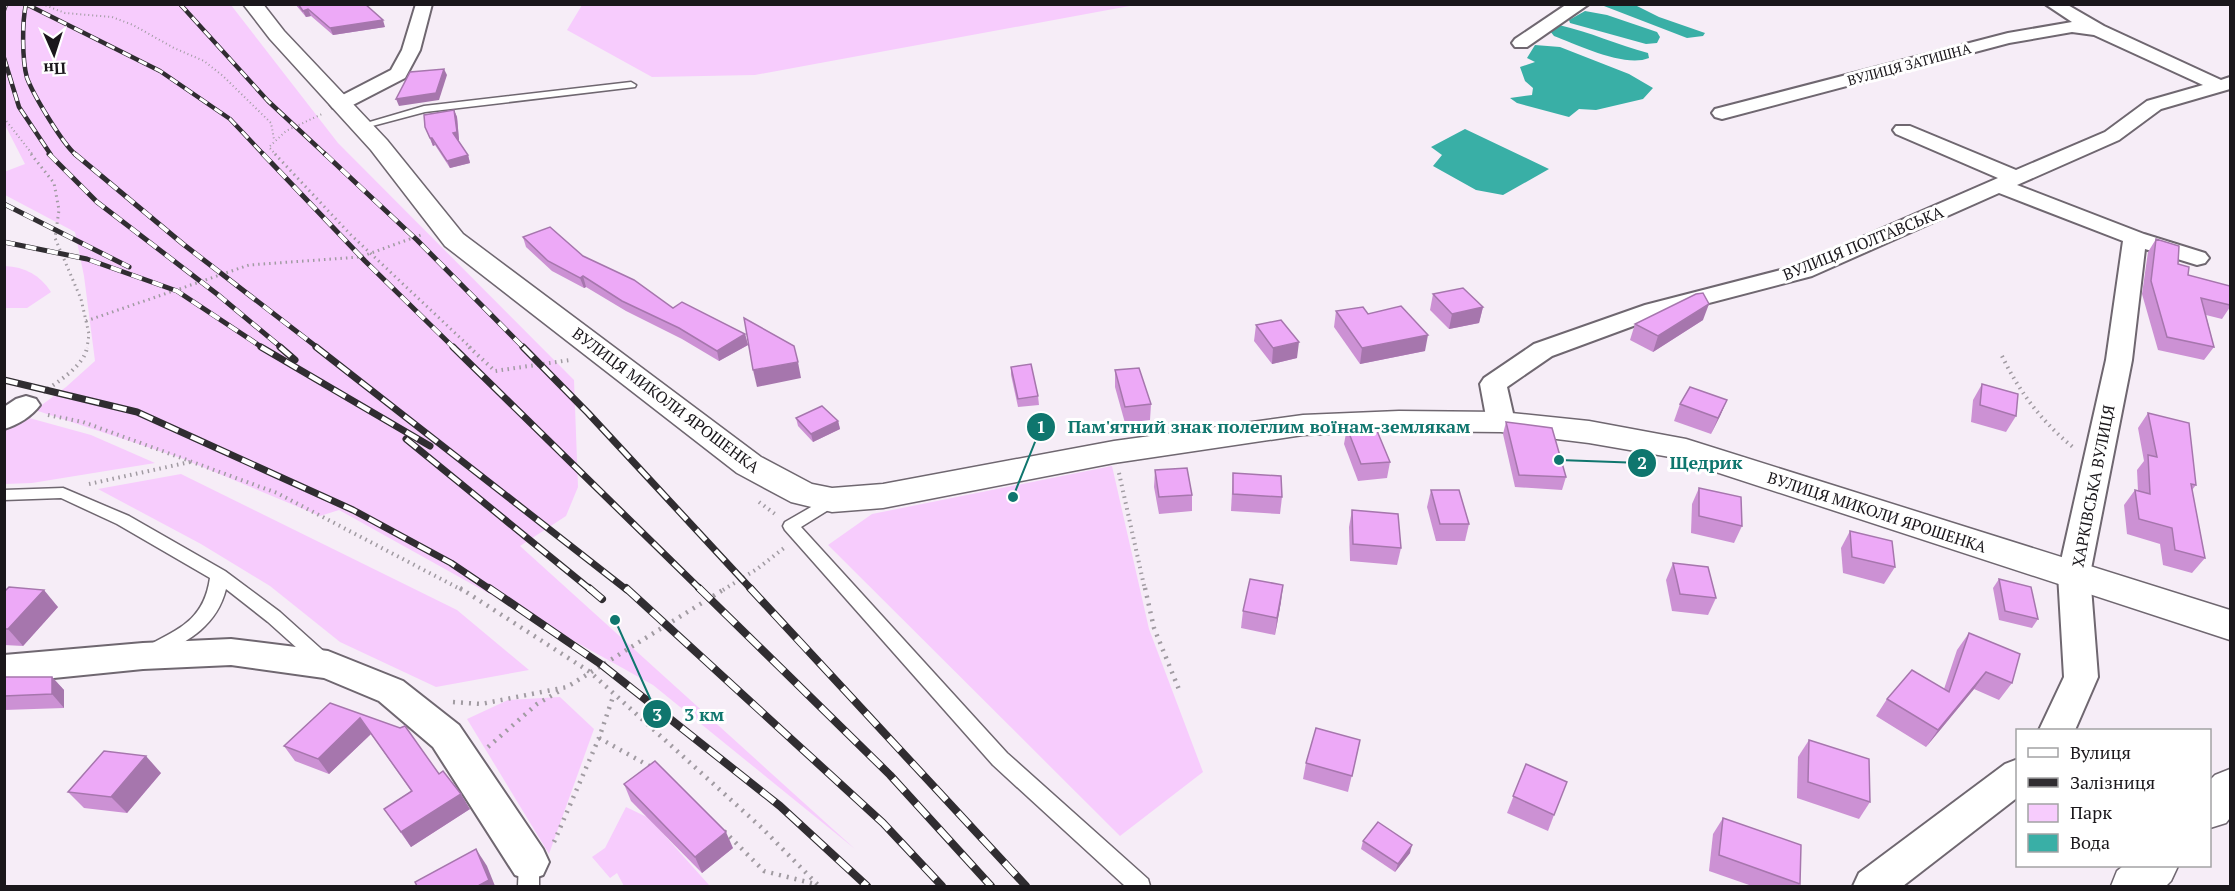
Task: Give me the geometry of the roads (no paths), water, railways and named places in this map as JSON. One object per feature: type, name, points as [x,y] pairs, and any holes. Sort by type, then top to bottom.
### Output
[{"type":"main road","name":"ВУЛИЦЯ МИКОЛИ ЯРОШЕНКА","points":[[252,4],[277,35],[361,126],[454,240],[749,465],[803,494],[832,500],[883,496],[1114,452],[1303,425],[1399,421],[1501,422],[1589,432],[1674,447],[2230,625]]},
{"type":"main road","points":[[2211,808],[2230,788]]},
{"type":"main road","points":[[2134,886],[2154,867]]},
{"type":"street","points":[[340,104],[398,74],[411,50],[423,4]]},
{"type":"street","points":[[1521,43],[1581,4]]},
{"type":"street","name":"ВУЛИЦЯ ЗАТИШНА","points":[[2052,4],[2098,30],[2225,84]]},
{"type":"street","name":"ВУЛИЦЯ ЗАТИШНА","points":[[1722,113],[2008,38],[2072,27],[2098,30]]},
{"type":"street","name":"ВУЛИЦЯ ПОЛТАВСЬКА","points":[[1501,422],[1493,384],[1544,350],[1654,310],[1804,271],[2112,136],[2154,105],[2225,84]]},
{"type":"street","points":[[1903,130],[2008,182],[2135,238],[2197,258]]},
{"type":"street","name":"ХАРКІВСЬКА ВУЛИЦЯ","points":[[2056,729],[2080,677],[2074,574],[2119,360],[2135,238]]},
{"type":"street","points":[[4,669],[143,656],[231,652],[328,665],[391,691],[446,736],[472,776],[537,864]]},
{"type":"street","points":[[1873,886],[2016,777]]},
{"type":"lane","points":[[361,126],[424,109],[631,85]]},
{"type":"lane","points":[[4,495],[63,493],[123,520],[219,575],[274,617],[328,665]]},
{"type":"lane","points":[[832,500],[791,526],[1000,759],[1140,886]]},
{"type":"lane","points":[[143,656],[198,625],[212,609],[218,594],[219,575]]},
{"type":"water","points":[[1605,5],[1635,5],[1659,17],[1705,33],[1703,36],[1687,38]]},
{"type":"water","points":[[1585,11],[1607,15],[1657,32],[1660,37],[1657,43],[1646,44],[1570,23],[1569,20]]},
{"type":"water","points":[[1559,25],[1648,53],[1649,58],[1627,60],[1588,50],[1554,36],[1550,31]]},
{"type":"water","points":[[1535,45],[1560,47],[1629,74],[1653,88],[1643,99],[1596,110],[1579,109],[1569,117],[1517,103],[1510,98],[1532,95],[1533,88],[1525,81],[1520,67],[1535,62],[1527,58]]},
{"type":"water","points":[[1465,129],[1549,169],[1503,195],[1476,190],[1433,166],[1442,155],[1431,147]]},
{"type":"railway","points":[[4,10],[6,4]]},
{"type":"railway","points":[[75,154],[49,119],[27,78],[23,41],[26,4],[160,71],[230,119],[264,155]]},
{"type":"railway","points":[[180,4],[268,101],[326,155]]},
{"type":"railway","points":[[4,58],[19,107],[51,155]]},
{"type":"railway","points":[[49,154],[97,202],[217,294],[282,348]]},
{"type":"railway","points":[[75,154],[183,244],[318,348]]},
{"type":"railway","points":[[263,154],[365,261],[454,348]]},
{"type":"railway","points":[[325,154],[417,240],[524,348]]},
{"type":"railway","points":[[4,204],[129,267]]},
{"type":"railway","points":[[4,242],[87,259],[177,291],[263,348]]},
{"type":"railway","points":[[261,347],[430,446]]},
{"type":"railway","points":[[280,347],[295,360]]},
{"type":"railway","points":[[316,347],[627,590]]},
{"type":"railway","points":[[453,347],[701,590]]},
{"type":"railway","points":[[523,347],[588,413],[752,590]]},
{"type":"railway","points":[[4,380],[137,412],[353,510],[451,563],[491,590]]},
{"type":"railway","points":[[406,439],[591,590]]},
{"type":"railway","points":[[489,588],[602,665],[780,806],[867,886]]},
{"type":"railway","points":[[589,588],[602,599]]},
{"type":"railway","points":[[626,588],[883,823],[942,886]]},
{"type":"railway","points":[[699,588],[890,775],[991,886]]},
{"type":"railway","points":[[750,588],[1026,886]]},
{"type":"place","name":"Щедрик","points":[[1559,460]]},
{"type":"place","name":"Пам'ятний знак полеглим воїнам-землякам","points":[[1013,497]]},
{"type":"place","name":"3 км","points":[[615,620]]}]
